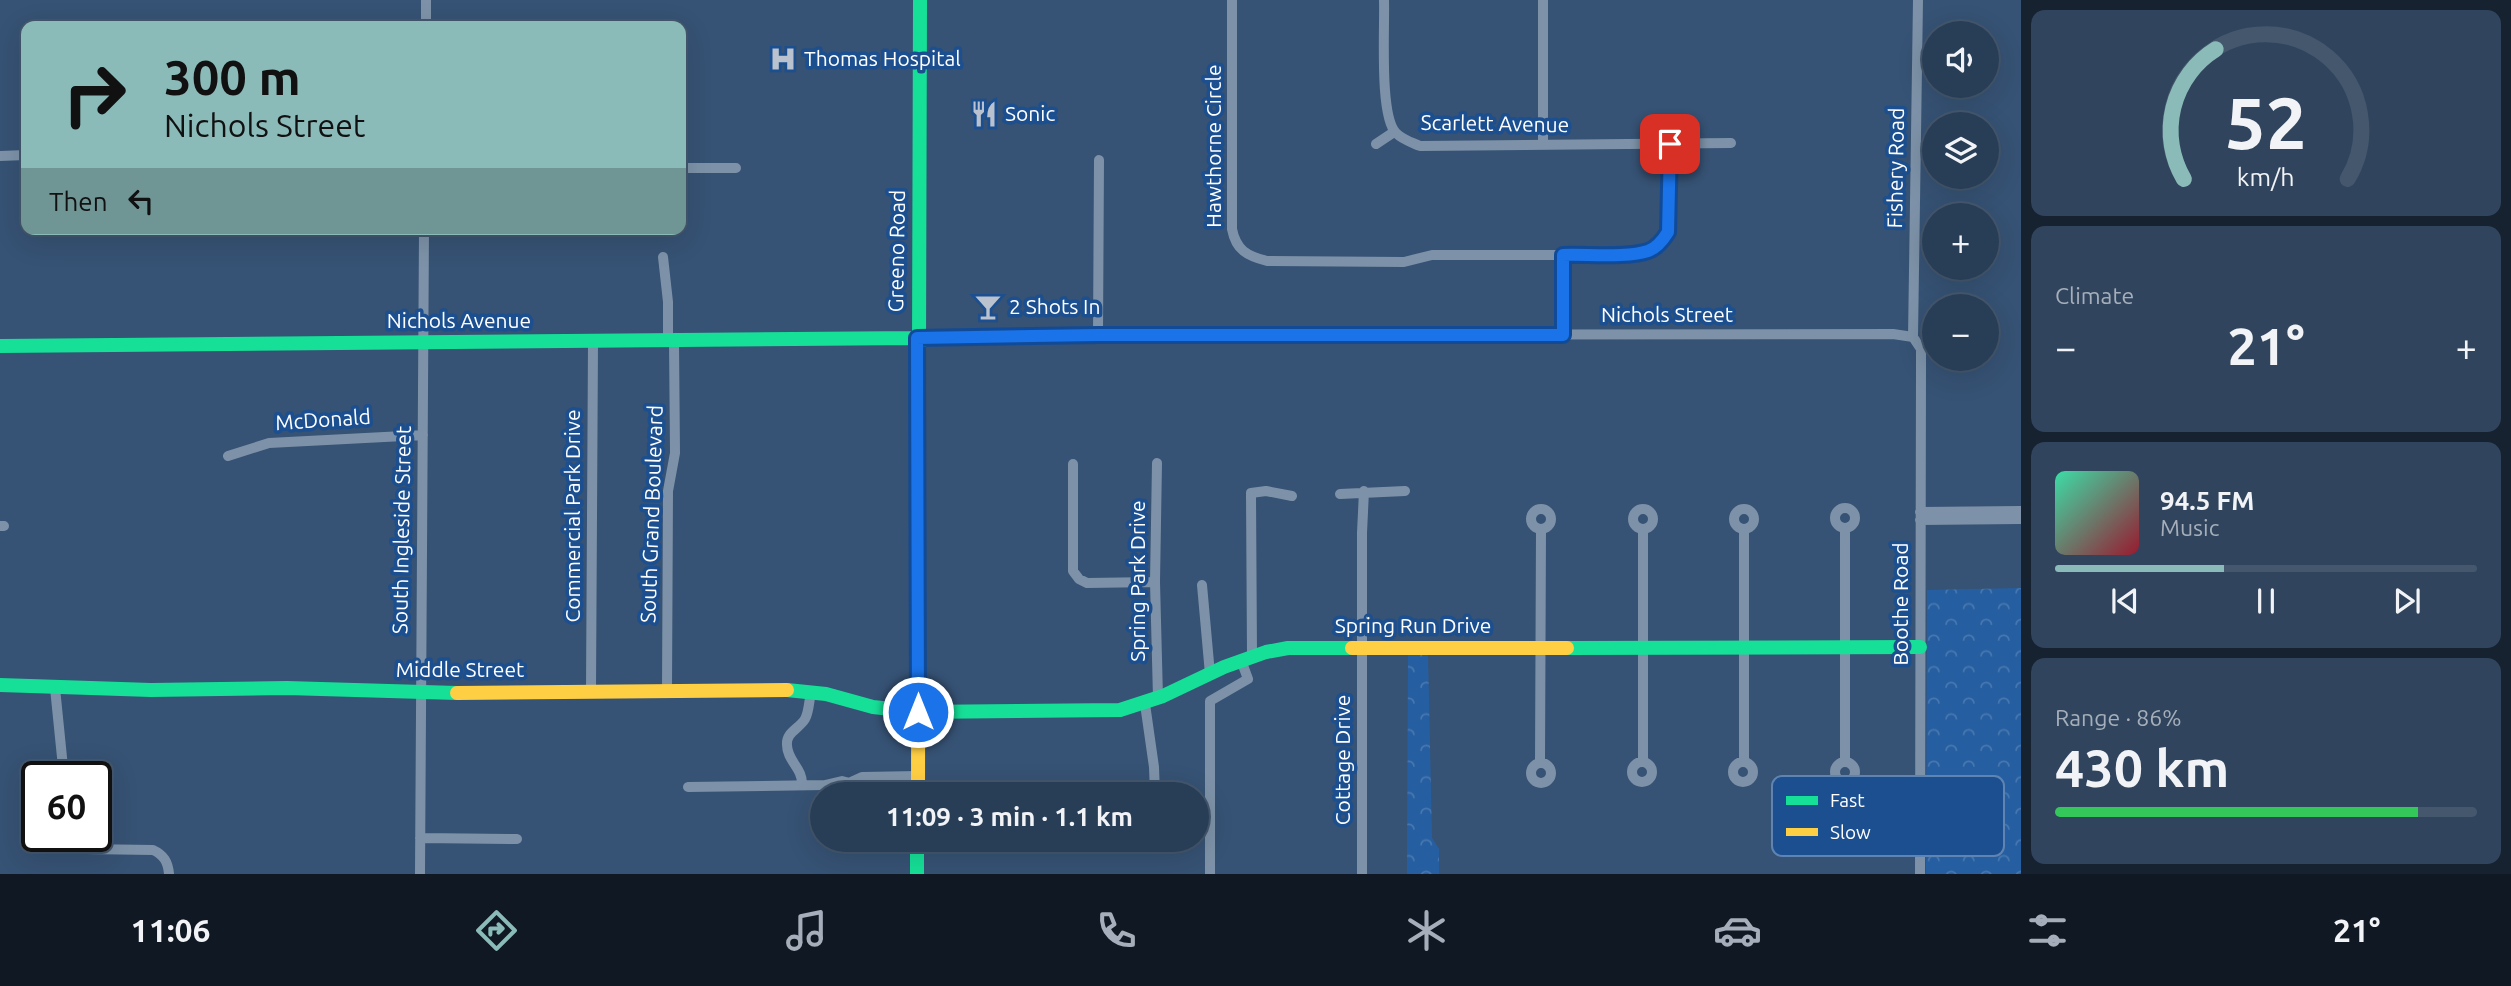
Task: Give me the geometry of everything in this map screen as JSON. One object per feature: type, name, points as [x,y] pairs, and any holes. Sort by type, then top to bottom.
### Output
[{"type":"street","points":[[426,0],[426,21]]},
{"type":"street","name":"Greeno Road","points":[[918,782],[917,338],[920,0]]},
{"type":"street","name":"Hawthorne Circle","points":[[1232,0],[1231,229],[1240,249],[1252,257],[1267,261],[1404,262],[1432,255],[1633,254],[1649,251],[1660,243],[1668,232],[1670,144]]},
{"type":"street","name":"Scarlett Avenue","points":[[1384,0],[1386,112],[1394,132],[1405,140],[1420,146],[1731,143]]},
{"type":"street","points":[[1543,0],[1543,145]]},
{"type":"street","name":"Fishery Road","points":[[1913,337],[1918,0]]},
{"type":"street","points":[[1376,144],[1394,132]]},
{"type":"street","points":[[0,156],[21,155]]},
{"type":"street","points":[[1098,335],[1099,160]]},
{"type":"street","points":[[686,168],[736,168]]},
{"type":"street","name":"South Ingleside Street","points":[[420,874],[424,235]]},
{"type":"street","points":[[1563,255],[1563,335]]},
{"type":"street","name":"South Grand Boulevard","points":[[663,257],[671,341],[675,453],[668,491],[667,689]]},
{"type":"street","name":"Nichols Street","points":[[917,338],[1098,335],[1893,334],[1913,337]]},
{"type":"street","name":"Boothe Road","points":[[1913,337],[1921,349],[1920,776]]},
{"type":"street","name":"Nichols Avenue","points":[[0,346],[917,338]]},
{"type":"street","name":"Commercial Park Drive","points":[[591,690],[593,342]]},
{"type":"street","name":"McDonald","points":[[228,456],[270,443],[423,435]]},
{"type":"street","name":"Spring Park Drive","points":[[1155,782],[1152,701],[1157,463]]},
{"type":"street","points":[[1073,464],[1073,570],[1079,579],[1087,583],[1155,582]]},
{"type":"street","points":[[1210,874],[1210,701],[1248,679],[1246,658],[1251,493],[1266,491],[1292,496]]},
{"type":"street","name":"Cottage Drive","points":[[1362,874],[1364,491]]},
{"type":"street","points":[[1340,494],[1405,491]]},
{"type":"street","points":[[1920,516],[2021,511]]},
{"type":"street","points":[[1920,516],[2021,519]]},
{"type":"street","points":[[1845,528],[1845,762]]},
{"type":"street","points":[[1540,763],[1541,529]]},
{"type":"street","points":[[1643,529],[1643,762]]},
{"type":"street","points":[[1744,529],[1744,762]]},
{"type":"street","points":[[1202,585],[1210,674]]},
{"type":"street","name":"Spring Run Drive","points":[[918,712],[1120,710],[1152,701],[1246,658],[1288,648],[1920,647]]},
{"type":"street","name":"Middle Street","points":[[0,685],[150,690],[287,688],[420,693],[783,689],[811,692],[868,706],[918,712]]},
{"type":"street","points":[[55,688],[62,761]]},
{"type":"street","points":[[802,785],[802,773],[789,756],[787,746],[788,737],[807,716],[811,692]]},
{"type":"street","points":[[851,782],[862,777],[893,782]]},
{"type":"street","points":[[688,787],[810,785]]},
{"type":"street","points":[[420,838],[517,839]]},
{"type":"street","points":[[112,849],[144,848],[161,853],[166,860],[169,874]]},
{"type":"street","points":[[917,852],[917,874]]},
{"type":"street","name":"Boothe Road","points":[[1920,856],[1920,874]]},
{"type":"green space","points":[[2021,588],[2021,874],[1926,874],[1926,856],[2004,856],[2004,776],[1926,776],[1927,590]]},
{"type":"green space","points":[[1408,654],[1428,654],[1432,838],[1439,849],[1439,874],[1407,874]]},
{"type":"traffic: fast","points":[[919,353],[920,0]]},
{"type":"traffic: fast","points":[[0,346],[917,338]]},
{"type":"traffic: fast","points":[[1567,648],[1920,647]]},
{"type":"traffic: fast","points":[[787,690],[826,694],[873,707],[918,712],[1120,710],[1163,696],[1224,667],[1266,652],[1288,648],[1352,648]]},
{"type":"traffic: fast","points":[[0,685],[151,690],[287,688],[457,693]]},
{"type":"traffic: fast","points":[[917,852],[917,874]]},
{"type":"traffic: slow","points":[[918,782],[919,353]]},
{"type":"traffic: slow","points":[[1352,648],[1567,648]]},
{"type":"traffic: slow","points":[[457,693],[787,690]]},
{"type":"place","name":"Thomas Hospital","points":[[783,59]]},
{"type":"place","name":"Sonic","points":[[984,114]]},
{"type":"place","name":"2 Shots In","points":[[988,307]]},
{"type":"route","points":[[918,712],[917,338],[1098,335],[1563,335],[1563,255],[1633,254],[1649,251],[1660,243],[1668,232],[1670,144]]}]
